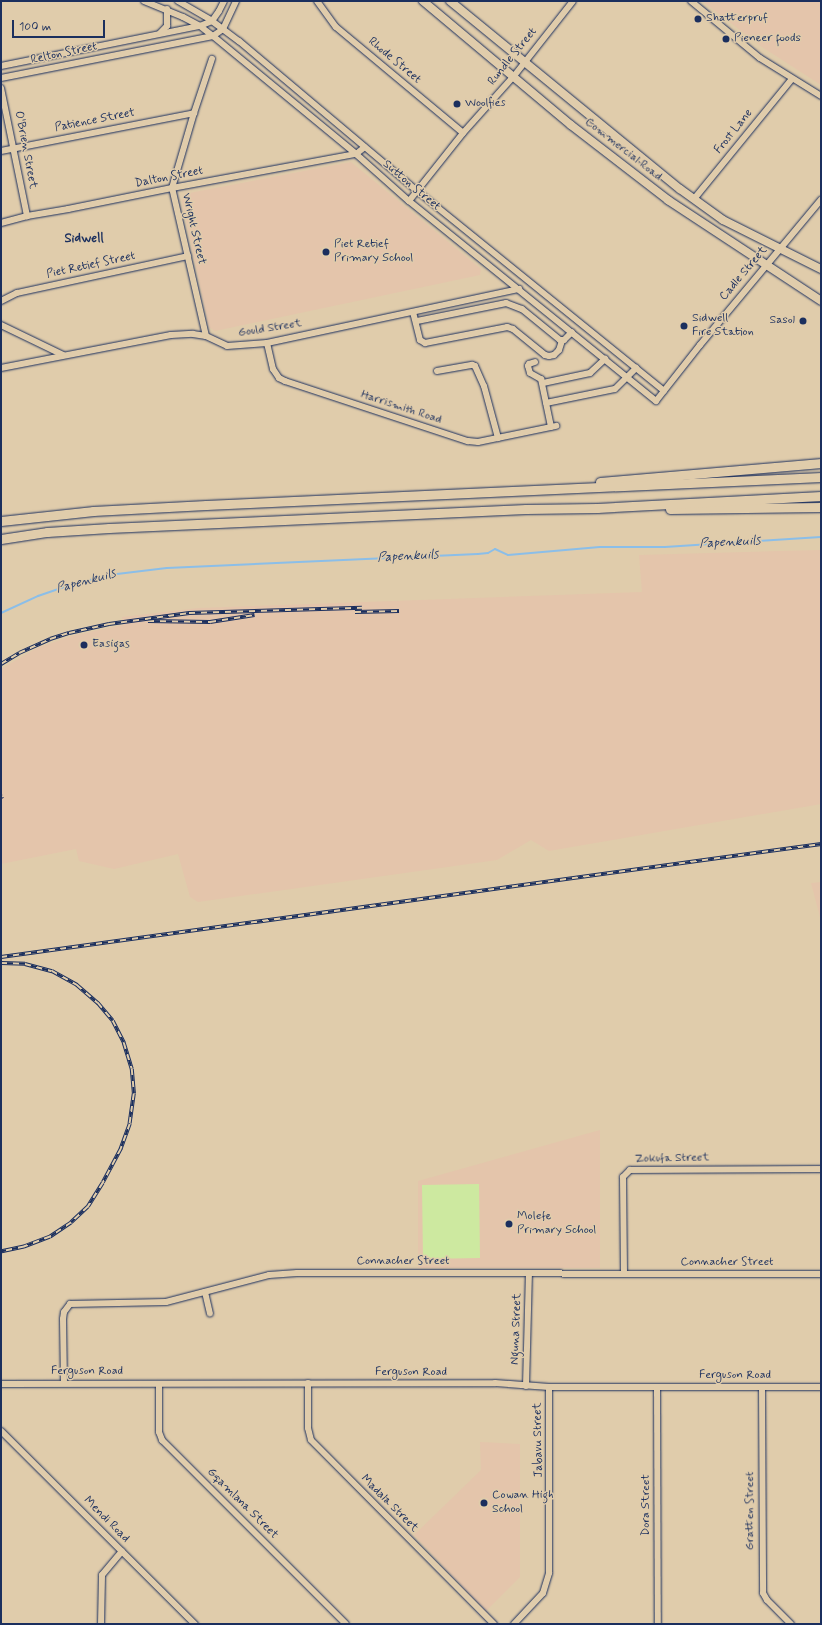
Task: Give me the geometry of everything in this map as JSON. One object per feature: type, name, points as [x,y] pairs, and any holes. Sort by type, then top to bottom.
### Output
[{"type":"highway","points":[[529,490],[821,462]]},
{"type":"highway","points":[[1,521],[93,511],[821,477]]},
{"type":"highway","points":[[597,508],[821,496]]},
{"type":"highway","points":[[1,539],[47,532],[109,528],[526,509],[821,507]]},
{"type":"main road","name":"Commercial Road","points":[[423,1],[514,76],[571,126],[668,200],[765,266],[821,301]]},
{"type":"main road","name":"Commercial Road","points":[[450,1],[524,62],[723,220],[821,269]]},
{"type":"street","name":"Sutton Street","points":[[144,1],[167,9],[200,26],[213,36],[349,148],[409,200],[656,400]]},
{"type":"street","name":"Sutton Street","points":[[178,1],[223,29],[416,190],[502,258],[664,391]]},
{"type":"street","points":[[212,21],[224,1]]},
{"type":"street","points":[[223,29],[236,1]]},
{"type":"street","name":"Rhode Street","points":[[317,1],[336,27],[463,133]]},
{"type":"street","points":[[691,1],[760,58],[821,96]]},
{"type":"street","name":"Rundle Street","points":[[409,200],[463,133],[514,76],[569,2]]},
{"type":"street","points":[[159,34],[167,26],[167,9]]},
{"type":"street","name":"Relton Street","points":[[1,66],[200,26],[212,21]]},
{"type":"street","name":"Relton Street","points":[[1,78],[213,36],[223,29]]},
{"type":"street","name":"Wright Street","points":[[206,336],[172,188],[212,59]]},
{"type":"street","name":"Frost Lane","points":[[694,198],[792,79]]},
{"type":"street","name":"O'Brien Street","points":[[1,88],[14,148],[26,216]]},
{"type":"street","name":"Patience Street","points":[[1,151],[194,113]]},
{"type":"street","points":[[341,156],[356,139]]},
{"type":"street","points":[[356,154],[365,147]]},
{"type":"street","name":"Dalton Street","points":[[1,222],[172,188],[356,154]]},
{"type":"street","name":"Cadle Street","points":[[656,400],[700,344],[821,200]]},
{"type":"street","name":"Piet Retief Street","points":[[1,301],[16,293],[188,256]]},
{"type":"street","points":[[493,268],[502,258]]},
{"type":"street","name":"Gould Street","points":[[1,368],[171,335],[193,334],[206,336],[227,346],[266,343],[519,289]]},
{"type":"street","points":[[538,304],[546,294]]},
{"type":"street","points":[[417,321],[506,303],[522,308],[562,341]]},
{"type":"street","points":[[413,312],[417,321],[420,340],[425,343],[507,327],[513,328],[545,355],[549,356],[554,355],[559,350],[562,341],[572,332]]},
{"type":"street","points":[[1,325],[63,355]]},
{"type":"street","name":"Harrismith Road","points":[[266,343],[273,369],[279,378],[285,381],[468,441],[478,442],[553,426],[546,403]]},
{"type":"street","points":[[543,383],[590,373],[605,359]]},
{"type":"street","points":[[535,362],[528,364],[529,371],[531,374],[540,378],[543,383],[546,403],[615,389],[636,368]]},
{"type":"street","points":[[437,371],[472,365],[475,366],[484,386],[498,438]]},
{"type":"street","name":"Zokufa Street","points":[[624,1273],[623,1178],[630,1170],[821,1169]]},
{"type":"street","name":"Nguna Street","points":[[526,1386],[530,1273]]},
{"type":"street","name":"Connacher Street","points":[[64,1383],[63,1319],[64,1312],[70,1304],[166,1302],[258,1278],[284,1274],[821,1274]]},
{"type":"street","points":[[205,1292],[210,1313]]},
{"type":"street","name":"Madala Street","points":[[308,1383],[308,1428],[311,1440],[494,1624]]},
{"type":"street","name":"Ferguson Road","points":[[1,1384],[495,1383],[549,1387],[821,1387]]},
{"type":"street","name":"Gqamlana Street","points":[[159,1384],[159,1432],[162,1440],[346,1624]]},
{"type":"street","name":"Jabavu Street","points":[[514,1624],[543,1593],[549,1573],[549,1387]]},
{"type":"street","name":"Dora Street","points":[[657,1387],[658,1624]]},
{"type":"street","name":"Gratten Street","points":[[762,1387],[762,1588],[766,1600],[791,1624]]},
{"type":"street","name":"Mendi Road","points":[[1,1431],[194,1624]]},
{"type":"street","points":[[101,1624],[102,1575],[122,1552]]},
{"type":"shaded area","points":[[702,1],[821,1],[821,85],[762,47]]},
{"type":"shaded area","name":"Piet Retief Primary School","points":[[351,162],[481,269],[480,275],[215,331],[209,327],[182,201],[184,194]]},
{"type":"shaded area","points":[[821,550],[821,804],[549,851],[531,840],[497,860],[198,902],[190,897],[178,854],[114,869],[79,861],[76,849],[1,864],[1,669],[37,648],[75,635],[123,625],[122,617],[199,608],[642,592],[639,555]]},
{"type":"shaded area","points":[[821,882],[821,921],[811,883]]},
{"type":"shaded area","name":"Molefe Primary School","points":[[600,1130],[600,1268],[418,1268],[418,1181]]},
{"type":"shaded area","name":"Cowan High School","points":[[480,1442],[520,1444],[520,1577],[486,1611],[414,1535],[481,1470]]},
{"type":"green space","points":[[479,1184],[480,1258],[423,1259],[422,1185]]},
{"type":"waterway","name":"Papenkuils","points":[[1,613],[38,596],[76,583],[117,574],[167,568],[478,554],[488,553],[495,549],[508,555],[600,547],[665,547],[821,537]]},
{"type":"railway","points":[[1,664],[19,653],[50,639],[109,624],[189,613],[362,608]]},
{"type":"railway","points":[[355,612],[399,611]]},
{"type":"railway","points":[[148,621],[210,622],[254,615]]},
{"type":"railway","points":[[1,957],[821,844]]},
{"type":"railway","points":[[1,963],[25,964],[52,971],[77,985],[98,1003],[113,1021],[124,1043],[132,1069],[134,1094],[130,1124],[121,1149],[88,1207],[71,1223],[50,1237],[24,1247],[1,1252]]},
{"type":"place","name":"Shatterpruf","points":[[698,19]]},
{"type":"place","name":"Pieneer foods","points":[[726,39]]},
{"type":"place","name":"Woolfies","points":[[457,104]]},
{"type":"place","name":"Piet Retief Primary School","points":[[326,252]]},
{"type":"place","name":"Sasol","points":[[803,321]]},
{"type":"place","name":"Sidwell Fire Station","points":[[684,326]]},
{"type":"place","name":"Easigas","points":[[84,645]]},
{"type":"place","name":"Molefe Primary School","points":[[509,1224]]},
{"type":"place","name":"Cowan High School","points":[[484,1503]]},
{"type":"district","name":"Sidwell","points":[[84,239]]}]
